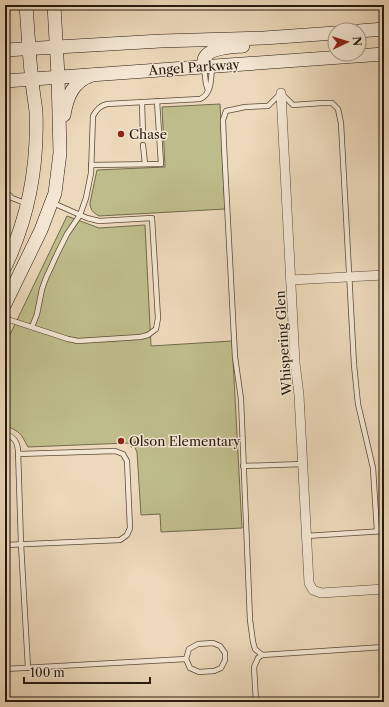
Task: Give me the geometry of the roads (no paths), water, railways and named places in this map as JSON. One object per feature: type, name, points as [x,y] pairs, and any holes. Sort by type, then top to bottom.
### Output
[{"type":"main road","points":[[5,267],[20,230],[27,204],[32,177],[35,143],[36,111],[26,5]]},
{"type":"main road","points":[[54,5],[60,153]]},
{"type":"main road","points":[[367,30],[384,29]]},
{"type":"main road","name":"Angel Parkway","points":[[5,50],[327,34]]},
{"type":"main road","points":[[208,66],[204,60],[207,54],[212,51],[278,42],[300,36]]},
{"type":"main road","name":"Angel Parkway","points":[[5,80],[384,54]]},
{"type":"main road","points":[[5,304],[41,230],[55,193],[62,125],[68,97],[73,88],[80,82],[88,77],[98,74]]},
{"type":"street","name":"Whispering Glen","points":[[281,93],[295,363],[299,395],[303,464],[308,579],[310,587],[321,593],[384,589]]},
{"type":"street","points":[[291,280],[384,275]]},
{"type":"lane","points":[[208,66],[206,84],[208,90]]},
{"type":"lane","points":[[32,327],[37,314],[42,289],[55,258],[67,234],[80,214],[86,198],[91,174],[94,116],[97,110],[101,106],[107,104],[200,99],[205,96],[210,85],[208,66]]},
{"type":"lane","points":[[377,531],[373,468],[358,404],[354,365],[341,123],[338,109],[332,104],[322,103],[293,105],[281,93],[268,106],[245,107],[226,111],[224,120],[224,146],[235,357],[241,399],[250,620],[253,642],[255,650],[262,654],[384,647]]},
{"type":"lane","points":[[91,165],[161,164],[157,101]]},
{"type":"lane","points":[[142,102],[143,137]]},
{"type":"lane","points":[[143,145],[145,164]]},
{"type":"lane","points":[[5,164],[7,173],[5,192],[12,198],[27,204]]},
{"type":"lane","points":[[5,317],[10,320],[78,341],[140,338],[148,335],[156,329],[158,318],[152,218],[99,221],[52,202]]},
{"type":"lane","points":[[5,434],[11,436],[15,440],[18,454],[21,544],[28,668]]},
{"type":"lane","points":[[5,545],[120,540],[127,535],[130,528],[127,461],[123,454],[115,451],[18,454]]},
{"type":"lane","points":[[243,466],[303,464]]},
{"type":"lane","points":[[306,536],[384,531]]},
{"type":"lane","points":[[213,643],[220,646],[225,652],[225,660],[221,668],[214,671],[199,672],[190,668],[186,659],[189,649],[198,644],[213,643]]},
{"type":"lane","points":[[256,702],[254,667],[258,658],[262,654]]},
{"type":"lane","points":[[5,669],[186,659]]},
{"type":"place","name":"Chase","points":[[121,134]]},
{"type":"place","name":"Olson Elementary","points":[[121,441]]}]
